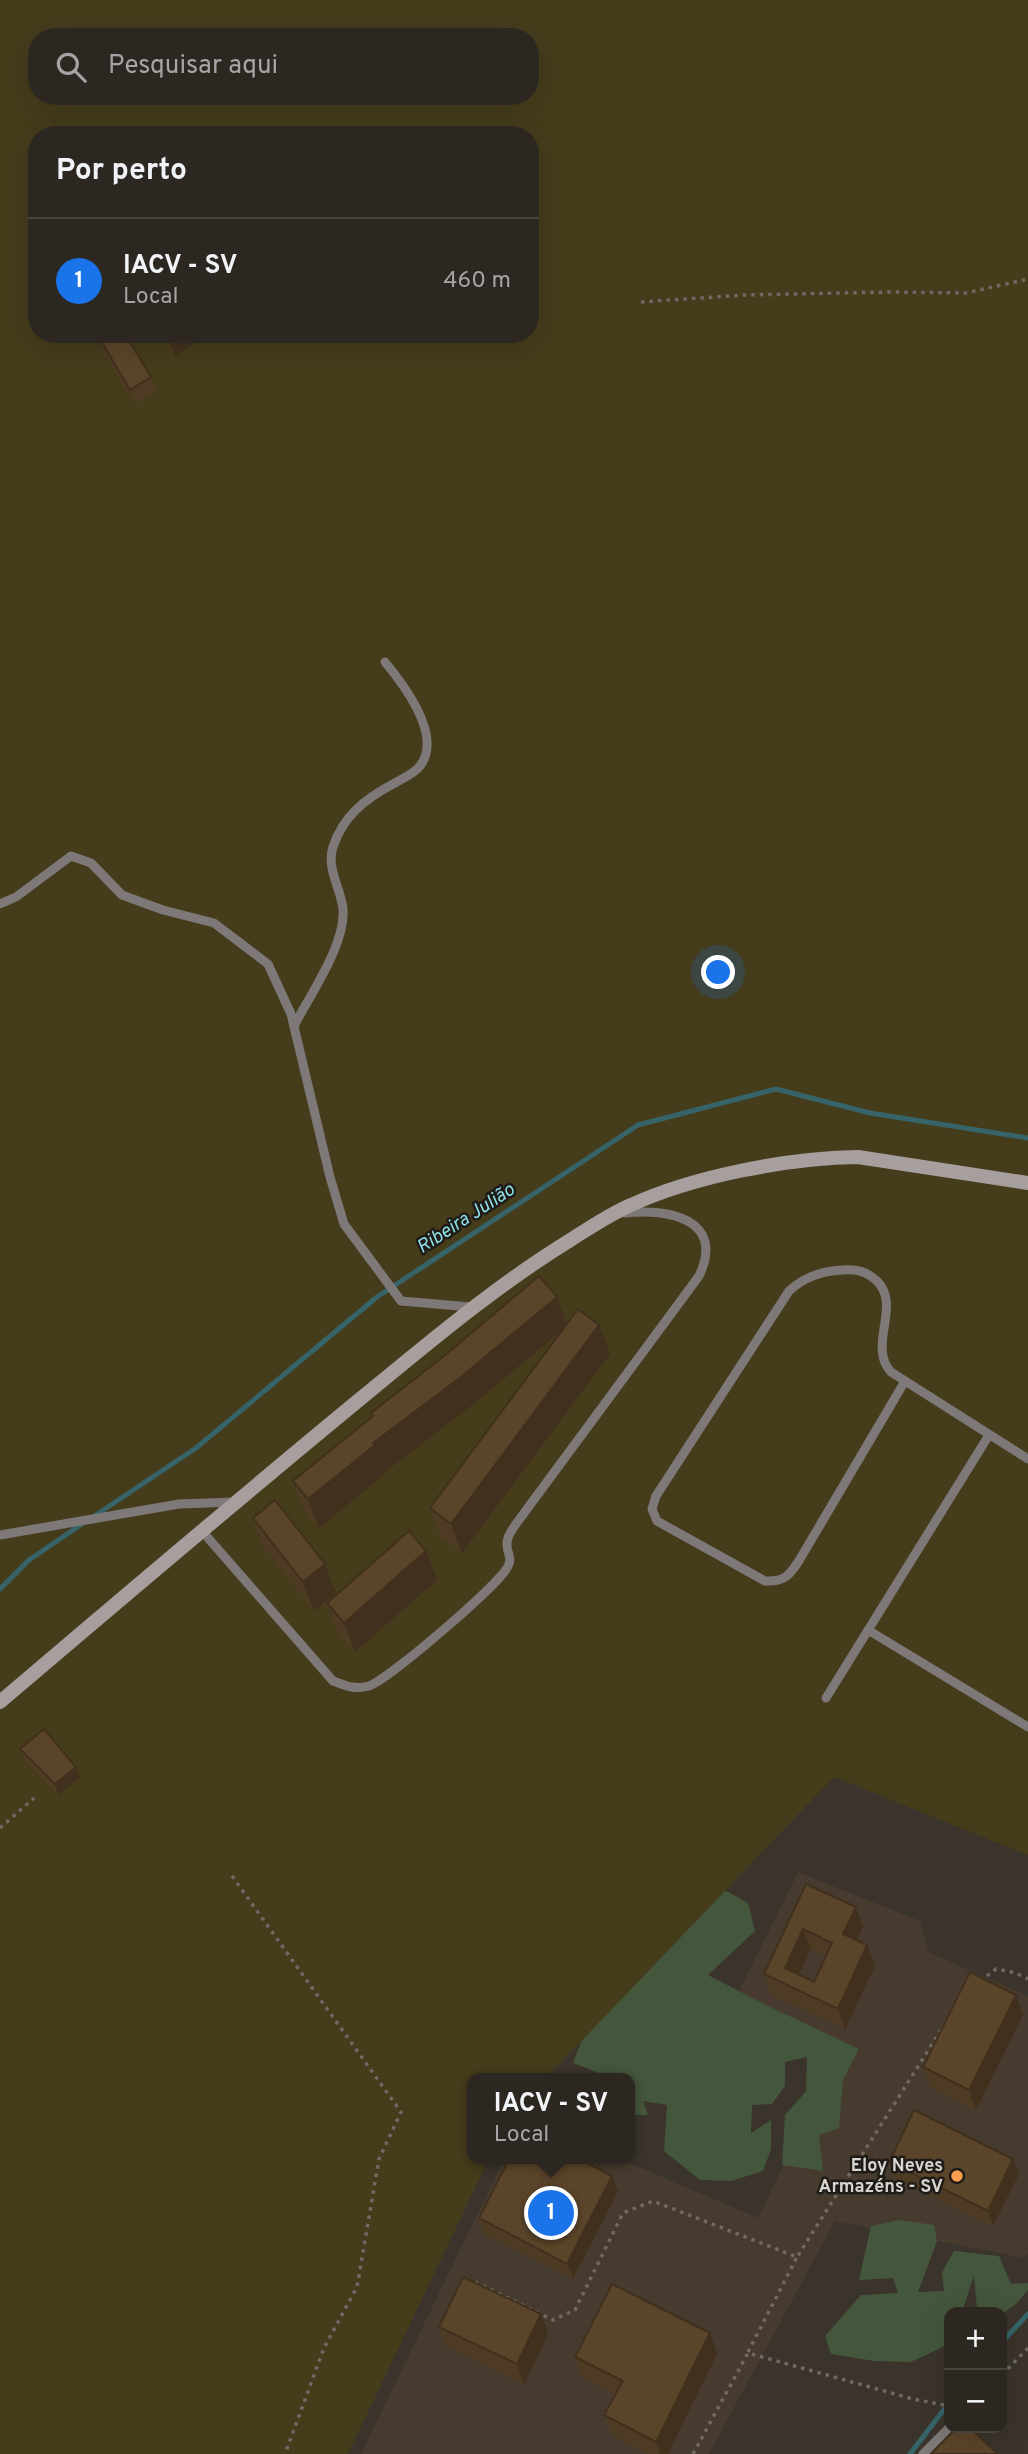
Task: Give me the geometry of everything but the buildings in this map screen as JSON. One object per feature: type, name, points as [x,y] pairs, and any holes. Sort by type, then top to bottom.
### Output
[{"type":"main road","points":[[0,1702],[471,1307],[541,1258],[613,1214],[657,1194],[705,1179],[841,1157],[858,1157],[1028,1184]]},
{"type":"lane","points":[[294,1026],[331,956],[341,928],[343,910],[330,857],[334,844],[351,814],[365,799],[420,766],[425,752],[426,736],[421,714],[404,685],[385,662]]},
{"type":"lane","points":[[0,904],[16,897],[71,856],[91,863],[122,895],[163,910],[214,923],[268,964],[291,1014],[344,1224],[401,1301],[471,1307]]},
{"type":"lane","points":[[202,1531],[333,1681],[353,1688],[371,1685],[412,1656],[506,1571],[511,1562],[507,1542],[516,1524],[702,1270],[706,1255],[705,1238],[685,1219],[671,1214],[641,1211],[613,1214]]},
{"type":"lane","points":[[905,1381],[800,1559],[790,1574],[777,1582],[765,1581],[657,1521],[652,1509],[656,1496],[774,1312],[789,1291],[803,1278],[836,1270],[854,1269],[869,1274],[883,1287],[887,1303],[882,1348],[884,1364],[905,1381],[1028,1459]]},
{"type":"lane","points":[[826,1698],[989,1435]]},
{"type":"lane","points":[[0,1535],[179,1504],[236,1502]]},
{"type":"lane","points":[[868,1630],[1028,1727]]},
{"type":"lane","points":[[923,2454],[944,2433]]},
{"type":"path","points":[[641,302],[744,295],[966,293],[1028,279]]},
{"type":"path","points":[[0,1828],[34,1798]]},
{"type":"path","points":[[232,1876],[401,2112],[379,2159],[357,2287],[324,2348],[285,2454]]},
{"type":"path","points":[[975,1984],[996,1969],[1016,1973],[1028,1979]]},
{"type":"path","points":[[692,2454],[797,2257],[950,2015]]},
{"type":"path","points":[[475,2282],[554,2319],[575,2310],[624,2213],[653,2201],[797,2257]]},
{"type":"path","points":[[1007,2370],[1028,2348]]},
{"type":"path","points":[[748,2353],[944,2405]]},
{"type":"shaded area","points":[[798,1872],[920,1921],[928,1952],[1028,1996],[1028,2253],[1025,2258],[835,2221],[709,2454],[361,2454],[502,2164],[632,2164],[758,2218],[838,2051],[734,2001]]},
{"type":"green space","points":[[695,1874],[748,1903],[755,1931],[708,1975],[859,2049],[843,2080],[839,2128],[819,2135],[823,2171],[782,2165],[785,2115],[806,2091],[807,2057],[785,2062],[785,2086],[772,2104],[752,2105],[751,2133],[771,2120],[771,2149],[763,2171],[731,2181],[700,2180],[664,2151],[667,2105],[643,2101],[648,2115],[635,2115],[635,2073],[599,2073],[573,2063],[585,2032],[484,2073],[477,2073]]},
{"type":"green space","points":[[899,2220],[934,2225],[937,2241],[918,2292],[944,2291],[942,2272],[954,2251],[999,2256],[1011,2284],[1028,2283],[1028,2290],[1007,2310],[1007,2307],[977,2307],[974,2275],[964,2307],[944,2307],[943,2347],[911,2362],[874,2361],[831,2354],[825,2336],[861,2295],[898,2293],[893,2278],[859,2280],[871,2226]]},
{"type":"sand","points":[[0,0],[1028,0],[1028,1855],[834,1777],[551,2073],[467,2073],[467,2164],[487,2164],[348,2454],[0,2454]]},
{"type":"waterway","name":"Ribeira Julião","points":[[93,1517],[196,1448],[377,1297],[638,1125],[776,1089],[870,1113],[1028,1138]]},
{"type":"waterway","name":"Ribeira Julião","points":[[0,1589],[29,1560],[85,1522]]},
{"type":"waterway","points":[[1007,2337],[1028,2314]]},
{"type":"waterway","points":[[910,2454],[944,2410]]},
{"type":"place","name":"Eloy Neves Armazéns - SV","points":[[957,2176]]},
{"type":"place","name":"IACV - SV","points":[[551,2213]]}]
